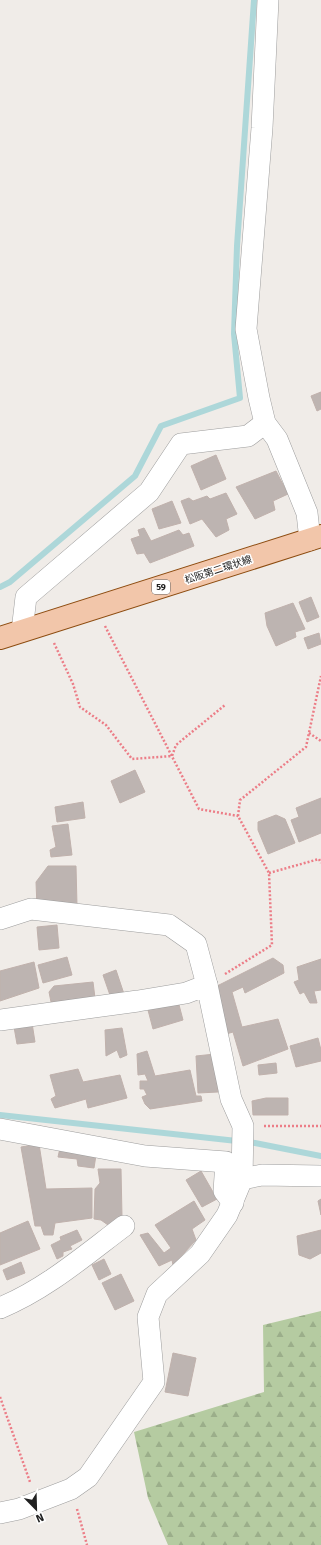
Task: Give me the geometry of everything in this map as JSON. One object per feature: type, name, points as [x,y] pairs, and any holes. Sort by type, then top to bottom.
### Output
[{"type":"main road","name":"松阪第二環状線","points":[[0,638],[315,538]]},
{"type":"street","points":[[268,0],[262,128],[246,329],[265,423],[277,439],[307,513],[315,538]]},
{"type":"street","points":[[22,631],[26,597],[149,492],[181,444],[248,436],[265,423]]},
{"type":"street","points":[[0,919],[31,910],[169,925],[196,944],[207,985],[232,1099],[243,1126],[242,1178],[228,1215],[200,1254],[157,1294],[148,1317],[154,1382],[88,1477],[71,1489],[19,1509],[0,1513]]},
{"type":"street","points":[[0,1020],[145,1000],[186,993],[207,985]]},
{"type":"street","points":[[0,1129],[145,1156],[226,1162],[224,1191],[232,1203]]},
{"type":"street","points":[[242,1178],[262,1175],[321,1176]]},
{"type":"street","points":[[0,1308],[20,1300],[46,1284],[124,1226]]},
{"type":"path","points":[[96,608],[199,809],[238,816]]},
{"type":"path","points":[[53,640],[73,684],[80,707],[106,725],[132,760],[172,756]]},
{"type":"path","points":[[207,985],[272,945],[269,873],[238,816],[240,800],[306,747],[320,690],[321,676]]},
{"type":"path","points":[[172,756],[176,745],[225,705]]},
{"type":"path","points":[[309,733],[321,741]]},
{"type":"path","points":[[269,873],[319,859],[321,863]]},
{"type":"path","points":[[243,1126],[321,1126]]},
{"type":"path","points":[[0,1397],[38,1502]]},
{"type":"path","points":[[71,1489],[86,1545]]},
{"type":"green space","points":[[321,1311],[321,1545],[168,1545],[148,1498],[134,1432],[264,1392],[263,1325]]},
{"type":"building","points":[[321,392],[321,409],[317,411],[311,396]]},
{"type":"building","points":[[216,455],[226,479],[201,490],[191,466]]},
{"type":"building","points":[[276,471],[288,494],[273,501],[275,510],[255,519],[236,487]]},
{"type":"building","points":[[226,493],[237,514],[226,519],[229,530],[216,537],[202,519],[190,524],[181,501],[189,498],[193,501],[207,496],[210,499]]},
{"type":"building","points":[[172,501],[181,523],[159,529],[152,509]]},
{"type":"building","points":[[144,528],[151,541],[179,530],[183,535],[189,533],[194,546],[150,563],[144,553],[137,554],[131,539],[140,536],[138,530]]},
{"type":"building","points":[[311,597],[319,617],[307,622],[299,602]]},
{"type":"building","points":[[293,603],[305,629],[295,632],[296,637],[276,646],[267,626],[265,613]]},
{"type":"building","points":[[319,633],[321,644],[308,649],[304,638]]},
{"type":"building","points":[[135,770],[145,792],[120,803],[111,781]]},
{"type":"building","points":[[321,798],[321,833],[299,842],[291,820],[299,817],[296,808]]},
{"type":"building","points":[[83,802],[85,818],[57,822],[55,807]]},
{"type":"building","points":[[276,815],[285,819],[295,843],[268,854],[258,830],[258,822]]},
{"type":"building","points":[[68,824],[72,855],[51,857],[50,850],[56,847],[52,826]]},
{"type":"building","points":[[48,866],[76,866],[77,906],[37,907],[36,882]]},
{"type":"building","points":[[57,925],[59,948],[39,950],[37,927]]},
{"type":"building","points":[[67,957],[72,975],[43,983],[38,965]]},
{"type":"building","points":[[273,958],[283,965],[284,973],[245,993],[243,987],[232,992],[242,1027],[278,1019],[288,1049],[243,1066],[233,1032],[226,1034],[217,986]]},
{"type":"building","points":[[321,959],[321,990],[314,991],[317,1003],[310,1003],[304,992],[300,994],[294,982],[299,980],[297,967]]},
{"type":"building","points":[[34,962],[39,988],[0,1001],[0,971]]},
{"type":"building","points":[[116,970],[124,994],[111,998],[103,975]]},
{"type":"building","points":[[93,982],[95,998],[51,1002],[49,992],[54,986]]},
{"type":"building","points":[[178,1001],[183,1020],[153,1029],[148,1010]]},
{"type":"building","points":[[32,1023],[35,1042],[17,1044],[14,1027]]},
{"type":"building","points":[[122,1028],[127,1055],[120,1058],[117,1050],[106,1056],[105,1030]]},
{"type":"building","points":[[318,1038],[321,1050],[321,1061],[296,1067],[290,1046]]},
{"type":"building","points":[[147,1051],[155,1076],[190,1070],[196,1096],[201,1096],[202,1101],[150,1109],[145,1104],[142,1097],[147,1095],[144,1089],[140,1089],[140,1081],[148,1081],[145,1074],[138,1075],[137,1054]]},
{"type":"building","points":[[215,1054],[218,1092],[198,1093],[196,1056]]},
{"type":"building","points":[[276,1063],[277,1073],[259,1075],[258,1065]]},
{"type":"building","points":[[78,1069],[83,1082],[120,1075],[127,1098],[88,1108],[86,1099],[55,1108],[51,1099],[56,1096],[50,1075]]},
{"type":"building","points":[[266,1098],[288,1098],[288,1115],[253,1115],[252,1101]]},
{"type":"building","points":[[39,1144],[46,1189],[92,1188],[92,1218],[55,1223],[53,1235],[44,1235],[41,1226],[35,1226],[21,1147]]},
{"type":"building","points":[[60,1148],[96,1155],[94,1168],[78,1166],[77,1159],[58,1157]]},
{"type":"building","points":[[98,1169],[121,1169],[122,1217],[108,1225],[101,1220],[94,1219],[95,1189],[100,1183]]},
{"type":"building","points":[[201,1171],[217,1199],[202,1207],[186,1180]]},
{"type":"building","points":[[321,1199],[321,1215],[318,1201]]},
{"type":"building","points":[[194,1201],[205,1220],[192,1229],[196,1240],[173,1265],[172,1260],[159,1266],[140,1235],[148,1233],[164,1253],[171,1248],[155,1225]]},
{"type":"building","points":[[28,1221],[40,1249],[0,1265],[0,1233]]},
{"type":"building","points":[[77,1230],[82,1240],[70,1246],[72,1249],[63,1252],[63,1256],[57,1259],[51,1245],[61,1240],[60,1237]]},
{"type":"building","points":[[321,1230],[321,1253],[310,1259],[299,1255],[297,1236]]},
{"type":"building","points":[[104,1259],[111,1274],[99,1280],[92,1265]]},
{"type":"building","points":[[21,1262],[25,1273],[7,1280],[3,1270]]},
{"type":"building","points":[[121,1274],[134,1301],[115,1310],[102,1283]]},
{"type":"building","points":[[173,1353],[196,1358],[188,1396],[165,1392]]},
{"type":"waterway","points":[[0,587],[10,582],[135,476],[161,426],[240,398],[234,334],[237,246],[254,0]]},
{"type":"waterway","points":[[0,1115],[255,1143],[321,1156]]}]
